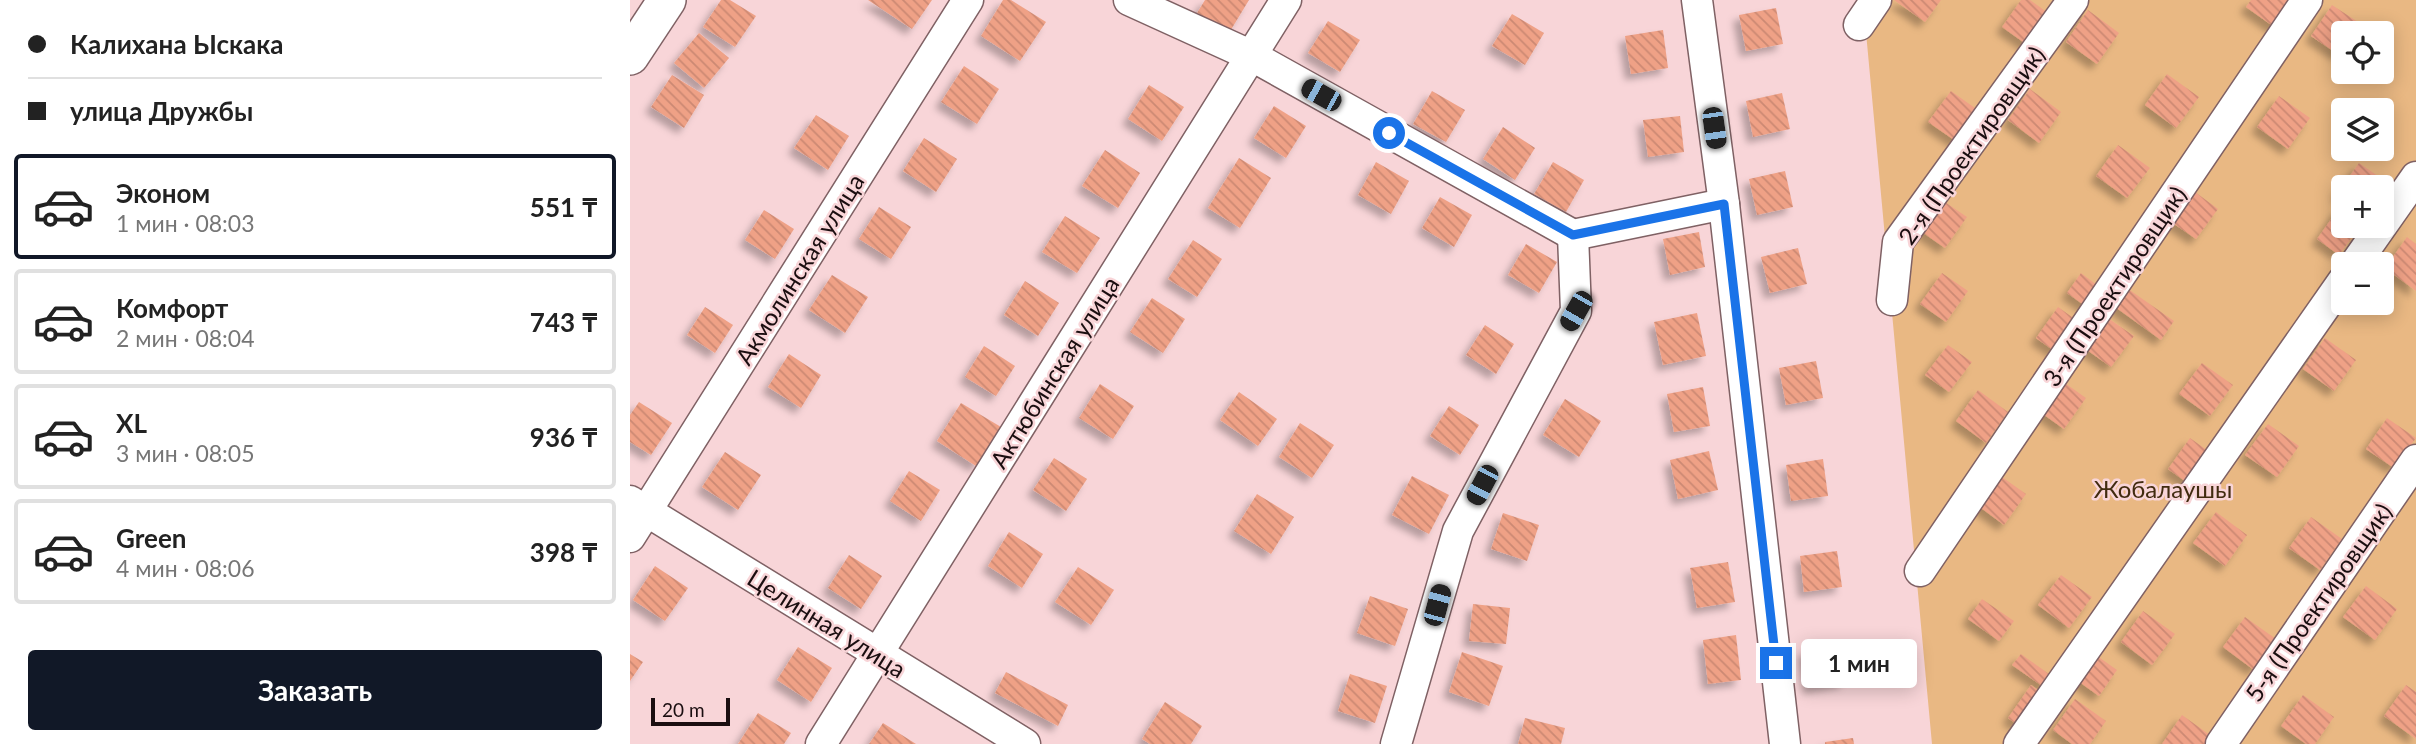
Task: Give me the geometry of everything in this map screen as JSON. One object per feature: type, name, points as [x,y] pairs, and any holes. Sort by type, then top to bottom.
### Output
[{"type":"street","points":[[630,56],[667,0]]},
{"type":"street","name":"Акмолинская улица","points":[[630,537],[638,506],[968,0]]},
{"type":"street","points":[[1129,0],[1252,56],[1573,235],[1724,204]]},
{"type":"street","name":"Актюбинская улица","points":[[821,744],[1286,0]]},
{"type":"street","points":[[1696,0],[1724,204],[1784,744]]},
{"type":"street","points":[[1859,25],[1877,0]]},
{"type":"street","name":"2-я (Проектировщик)","points":[[1892,300],[1898,242],[2073,0]]},
{"type":"street","name":"3-я (Проектировщик)","points":[[1920,571],[2307,0]]},
{"type":"street","points":[[2363,252],[2416,177]]},
{"type":"street","points":[[1396,744],[1458,531],[1576,311],[1573,235]]},
{"type":"street","points":[[2019,744],[2331,298]]},
{"type":"street","name":"5-я (Проектировщик)","points":[[2221,744],[2416,460]]},
{"type":"street","name":"Целинная улица","points":[[638,506],[1025,744]]},
{"type":"green space","name":"Жобалаушы","points":[[1863,0],[2416,0],[2416,744],[1932,744]]},
{"type":"building","points":[[721,0],[730,0],[756,16],[735,47],[703,27]]},
{"type":"building","points":[[868,0],[932,0],[912,29]]},
{"type":"building","points":[[1003,0],[1011,0],[1046,22],[1020,61],[981,36]]},
{"type":"building","points":[[1205,0],[1249,0],[1229,33],[1197,13]]},
{"type":"building","points":[[1894,0],[1941,0],[1925,22]]},
{"type":"building","points":[[2021,0],[2030,0],[2055,18],[2033,49],[2002,27]]},
{"type":"building","points":[[2251,0],[2298,0],[2277,29],[2246,7]]},
{"type":"building","points":[[2332,5],[2356,21],[2331,21],[2331,50],[2311,36]]},
{"type":"building","points":[[1776,8],[1783,44],[1746,51],[1739,15]]},
{"type":"building","points":[[2088,10],[2119,33],[2097,64],[2066,42]]},
{"type":"building","points":[[1512,14],[1544,33],[1525,65],[1492,46]]},
{"type":"building","points":[[1328,21],[1360,40],[1340,72],[1308,53]]},
{"type":"building","points":[[1663,30],[1668,68],[1631,74],[1625,36]]},
{"type":"building","points":[[699,33],[729,58],[704,88],[674,63]]},
{"type":"building","points":[[964,66],[999,89],[977,124],[941,102]]},
{"type":"building","points":[[2167,74],[2199,97],[2176,128],[2145,105]]},
{"type":"building","points":[[672,75],[704,95],[684,128],[651,107]]},
{"type":"building","points":[[1149,85],[1184,107],[1162,141],[1128,119]]},
{"type":"building","points":[[2030,89],[2061,112],[2039,143],[2008,120]]},
{"type":"building","points":[[1432,91],[1465,110],[1446,142],[1413,124]]},
{"type":"building","points":[[1951,91],[1982,113],[1960,144],[1928,122]]},
{"type":"building","points":[[1782,93],[1790,129],[1753,137],[1746,101]]},
{"type":"building","points":[[2279,96],[2310,118],[2288,149],[2257,127]]},
{"type":"building","points":[[1274,106],[1306,126],[1286,158],[1254,138]]},
{"type":"building","points":[[816,115],[849,136],[828,170],[794,148]]},
{"type":"building","points":[[1680,116],[1684,152],[1648,157],[1643,120]]},
{"type":"building","points":[[1503,127],[1535,148],[1515,180],[1483,159]]},
{"type":"building","points":[[924,138],[957,159],[936,192],[903,171]]},
{"type":"building","points":[[2118,145],[2150,168],[2127,198],[2096,176]]},
{"type":"building","points":[[1105,150],[1140,173],[1118,208],[1082,186]]},
{"type":"building","points":[[1239,158],[1271,178],[1240,228],[1208,208]]},
{"type":"building","points":[[1376,162],[1409,181],[1391,214],[1358,195]]},
{"type":"building","points":[[1553,162],[1584,180],[1566,212],[1534,194]]},
{"type":"building","points":[[2359,163],[2376,175],[2350,175]]},
{"type":"building","points":[[1785,171],[1793,207],[1757,215],[1749,179]]},
{"type":"building","points":[[2187,186],[2218,209],[2196,239],[2164,217]]},
{"type":"building","points":[[1440,197],[1472,215],[1454,247],[1422,228]]},
{"type":"building","points":[[1942,200],[1967,217],[1945,248],[1919,230]]},
{"type":"building","points":[[879,207],[911,227],[891,259],[859,239]]},
{"type":"building","points":[[764,210],[794,229],[775,259],[745,240]]},
{"type":"building","points":[[1065,216],[1100,238],[1077,273],[1042,252]]},
{"type":"building","points":[[2331,219],[2331,238],[2351,238],[2341,252],[2335,252],[2317,239]]},
{"type":"building","points":[[1699,232],[1705,267],[1670,275],[1663,239]]},
{"type":"building","points":[[2407,237],[2416,244],[2416,291],[2394,275],[2394,255]]},
{"type":"building","points":[[1193,240],[1222,259],[1197,297],[1168,279]]},
{"type":"building","points":[[1526,244],[1557,262],[1539,293],[1508,275]]},
{"type":"building","points":[[1798,248],[1807,284],[1770,293],[1761,257]]},
{"type":"building","points":[[1942,273],[1968,291],[1946,322],[1920,304]]},
{"type":"building","points":[[2081,273],[2102,289],[2088,308],[2067,293]]},
{"type":"building","points":[[832,275],[868,297],[845,333],[809,310]]},
{"type":"building","points":[[1025,281],[1059,303],[1038,336],[1004,315]]},
{"type":"building","points":[[2124,286],[2174,321],[2161,340],[2111,304]]},
{"type":"building","points":[[1152,298],[1185,319],[1163,353],[1130,332]]},
{"type":"building","points":[[705,307],[733,325],[715,353],[687,335]]},
{"type":"building","points":[[2058,307],[2079,322],[2057,353],[2036,338]]},
{"type":"building","points":[[1697,313],[1706,356],[1663,365],[1654,322]]},
{"type":"building","points":[[2102,314],[2134,336],[2111,367],[2080,345]]},
{"type":"building","points":[[1485,325],[1514,344],[1496,374],[1466,355]]},
{"type":"building","points":[[2325,338],[2356,360],[2334,391],[2303,369]]},
{"type":"building","points":[[1948,345],[1972,362],[1949,392],[1925,375]]},
{"type":"building","points":[[984,346],[1015,366],[996,396],[965,377]]},
{"type":"building","points":[[789,354],[821,375],[801,408],[768,387]]},
{"type":"building","points":[[1816,361],[1823,398],[1786,405],[1779,368]]},
{"type":"building","points":[[2202,363],[2233,385],[2210,416],[2179,394]]},
{"type":"building","points":[[2055,376],[2086,398],[2064,429],[2033,407]]},
{"type":"building","points":[[1100,384],[1134,406],[1113,439],[1079,418]]},
{"type":"building","points":[[1703,387],[1710,426],[1674,432],[1667,394]]},
{"type":"building","points":[[1978,390],[2008,412],[1986,443],[1956,421]]},
{"type":"building","points":[[1239,392],[1277,419],[1258,446],[1220,420]]},
{"type":"building","points":[[1565,399],[1601,421],[1579,457],[1543,435]]},
{"type":"building","points":[[639,402],[672,423],[651,455],[630,442],[630,415]]},
{"type":"building","points":[[961,403],[1001,427],[976,466],[937,441]]},
{"type":"building","points":[[1449,406],[1479,425],[1460,455],[1430,436]]},
{"type":"building","points":[[2387,418],[2416,438],[2394,468],[2366,449]]},
{"type":"building","points":[[1300,423],[1334,445],[1312,478],[1279,457]]},
{"type":"building","points":[[2268,424],[2299,446],[2277,477],[2245,455]]},
{"type":"building","points":[[2190,438],[2215,456],[2193,487],[2168,469]]},
{"type":"building","points":[[1709,451],[1718,490],[1678,499],[1670,460]]},
{"type":"building","points":[[725,452],[761,475],[738,510],[702,487]]},
{"type":"building","points":[[1054,458],[1087,479],[1066,511],[1033,490]]},
{"type":"building","points":[[1823,459],[1828,496],[1791,501],[1786,465]]},
{"type":"building","points":[[909,471],[940,490],[921,521],[890,501]]},
{"type":"building","points":[[1995,472],[2026,494],[2004,525],[1973,502]]},
{"type":"building","points":[[1412,476],[1449,495],[1429,534],[1392,515]]},
{"type":"building","points":[[1257,494],[1294,517],[1271,554],[1234,531]]},
{"type":"building","points":[[2216,512],[2247,535],[2225,566],[2193,543]]},
{"type":"building","points":[[1503,513],[1539,525],[1527,561],[1491,549]]},
{"type":"building","points":[[2311,517],[2342,539],[2320,570],[2289,548]]},
{"type":"building","points":[[1009,532],[1043,554],[1022,588],[988,566]]},
{"type":"building","points":[[1837,551],[1842,587],[1804,592],[1800,556]]},
{"type":"building","points":[[849,555],[882,576],[861,609],[828,588]]},
{"type":"building","points":[[1728,562],[1735,602],[1697,608],[1690,568]]},
{"type":"building","points":[[655,566],[688,588],[665,621],[633,600]]},
{"type":"building","points":[[1078,567],[1114,590],[1091,625],[1055,602]]},
{"type":"building","points":[[2061,575],[2092,597],[2069,628],[2038,605]]},
{"type":"building","points":[[2366,586],[2397,609],[2375,640],[2343,617]]},
{"type":"building","points":[[1370,596],[1408,609],[1395,646],[1357,633]]},
{"type":"building","points":[[1982,599],[2014,621],[1999,641],[1968,619]]},
{"type":"building","points":[[1473,604],[1510,608],[1506,644],[1469,641]]},
{"type":"building","points":[[2143,611],[2175,634],[2152,665],[2121,642]]},
{"type":"building","points":[[2245,617],[2276,639],[2254,670],[2223,647]]},
{"type":"building","points":[[1736,635],[1741,680],[1708,684],[1703,640]]},
{"type":"building","points":[[1841,645],[1846,682],[1809,688],[1804,651]]},
{"type":"building","points":[[798,647],[832,668],[811,702],[777,680]]},
{"type":"building","points":[[1462,652],[1503,666],[1489,706],[1449,692]]},
{"type":"building","points":[[2093,653],[2117,670],[2099,696],[2075,679]]},
{"type":"building","points":[[630,654],[643,662],[630,681]]},
{"type":"building","points":[[2021,654],[2053,677],[2045,688],[2012,665]]},
{"type":"building","points":[[1006,672],[1068,705],[1058,726],[995,693]]},
{"type":"building","points":[[1350,674],[1387,686],[1375,723],[1338,711]]},
{"type":"building","points":[[2031,685],[2042,693],[2019,726],[2008,718]]},
{"type":"building","points":[[2406,685],[2416,692],[2416,739],[2384,716]]},
{"type":"building","points":[[2303,695],[2334,717],[2315,744],[2306,744],[2281,726]]},
{"type":"building","points":[[2075,699],[2106,721],[2090,744],[2072,744],[2053,730]]},
{"type":"building","points":[[1165,702],[1202,726],[1191,744],[1150,744],[1142,739]]},
{"type":"building","points":[[758,713],[791,733],[784,744],[738,744]]},
{"type":"building","points":[[2182,715],[2214,738],[2209,744],[2162,744]]},
{"type":"building","points":[[1525,718],[1565,728],[1561,744],[1518,744]]},
{"type":"building","points":[[883,723],[916,744],[869,744]]},
{"type":"building","points":[[1853,738],[1854,744],[1825,744],[1825,742]]},
{"type":"route","points":[[1389,133],[1573,235],[1724,204],[1776,663]]}]
